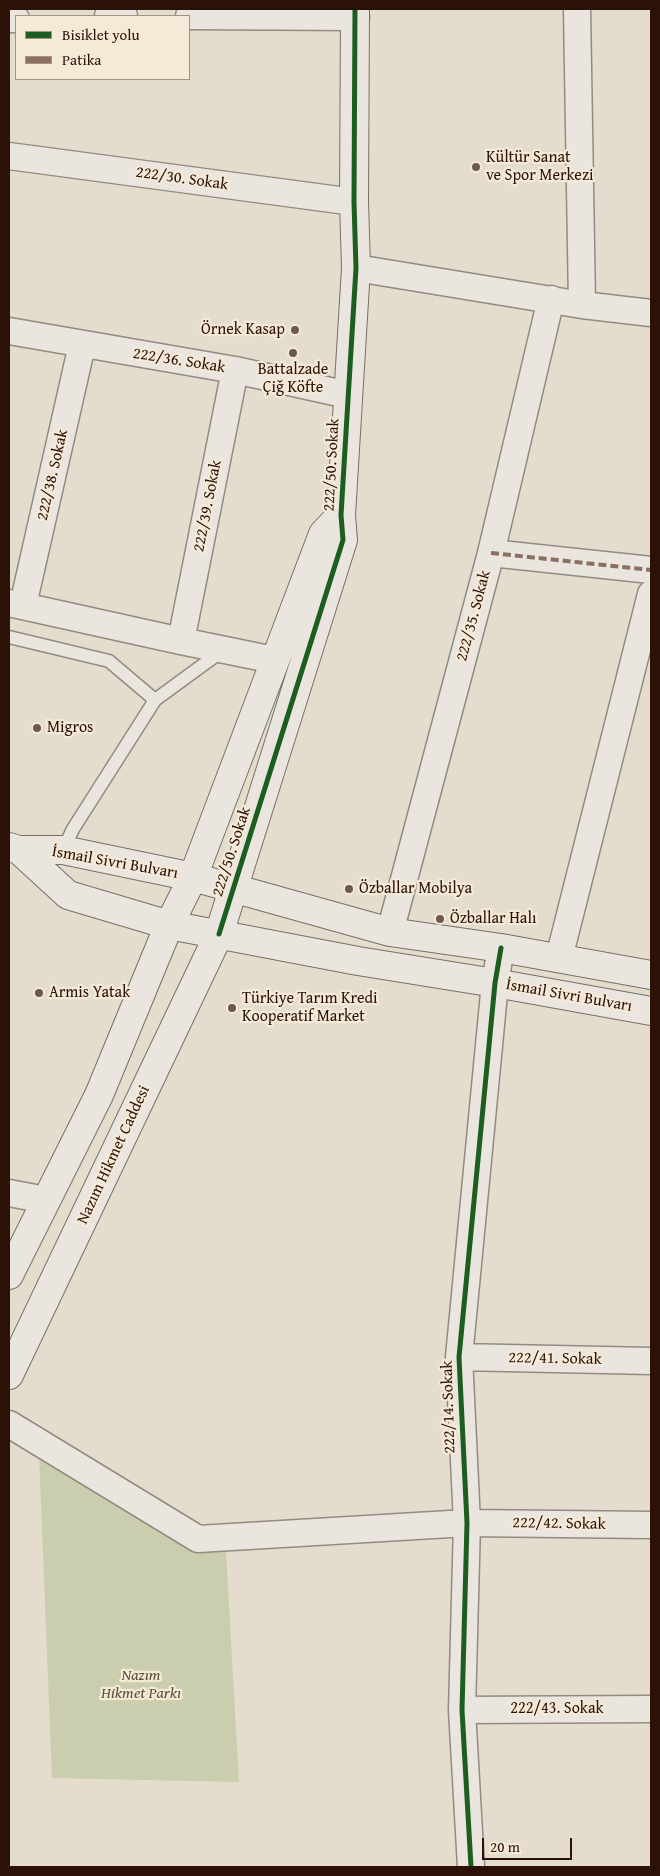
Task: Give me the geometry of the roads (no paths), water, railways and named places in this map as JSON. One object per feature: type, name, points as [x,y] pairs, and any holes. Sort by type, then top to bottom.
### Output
[{"type":"main road","name":"222/50. Sokak","points":[[219,934],[343,540],[341,515],[356,268],[354,202],[355,13]]},
{"type":"main road","name":"222/50. Sokak","points":[[169,925],[193,877],[323,534],[341,515]]},
{"type":"main road","name":"İsmail Sivri Bulvarı","points":[[14,849],[63,850],[193,877],[390,932],[501,948],[651,975]]},
{"type":"main road","name":"İsmail Sivri Bulvarı","points":[[14,849],[68,895],[169,925],[358,961],[651,1011]]},
{"type":"main road","points":[[9,1275],[100,1095],[169,925]]},
{"type":"main road","name":"Nazım Hikmet Caddesi","points":[[9,1376],[219,934]]},
{"type":"street","points":[[577,9],[582,305]]},
{"type":"street","points":[[190,16],[355,13]]},
{"type":"street","name":"222/30. Sokak","points":[[9,156],[354,202]]},
{"type":"street","points":[[356,268],[582,305],[651,313]]},
{"type":"street","name":"222/35. Sokak","points":[[390,932],[491,553],[551,299]]},
{"type":"street","name":"222/36. Sokak","points":[[9,331],[235,370],[348,395]]},
{"type":"street","name":"222/38. Sokak","points":[[82,345],[16,604],[274,660]]},
{"type":"street","name":"222/39. Sokak","points":[[181,641],[235,370]]},
{"type":"street","points":[[491,553],[651,570]]},
{"type":"street","points":[[559,958],[651,594]]},
{"type":"street","name":"222/14. Sokak","points":[[471,1867],[462,1710],[467,1524],[459,1357],[495,983],[501,948]]},
{"type":"street","points":[[9,1193],[46,1200]]},
{"type":"street","name":"222/41. Sokak","points":[[459,1357],[651,1361]]},
{"type":"street","name":"222/42. Sokak","points":[[9,1424],[198,1539],[467,1524],[651,1525]]},
{"type":"street","name":"222/43. Sokak","points":[[462,1710],[651,1709]]},
{"type":"lane","points":[[9,637],[109,661],[155,700]]},
{"type":"lane","points":[[63,850],[73,829],[155,700],[224,650]]},
{"type":"place","name":"Kültür Sanat ve Spor Merkezi","points":[[476,167]]},
{"type":"place","name":"Örnek Kasap","points":[[295,330]]},
{"type":"place","name":"Battalzade Çiğ Köfte","points":[[293,353]]},
{"type":"place","name":"Migros","points":[[37,728]]},
{"type":"place","name":"Özballar Mobilya","points":[[349,889]]},
{"type":"place","name":"Özballar Halı","points":[[440,919]]},
{"type":"place","name":"Armis Yatak","points":[[39,993]]},
{"type":"place","name":"Türkiye Tarım Kredi Kooperatif Market","points":[[232,1008]]},
{"type":"park label","name":"Nazım Hikmet Parkı","points":[[141,1685]]}]
